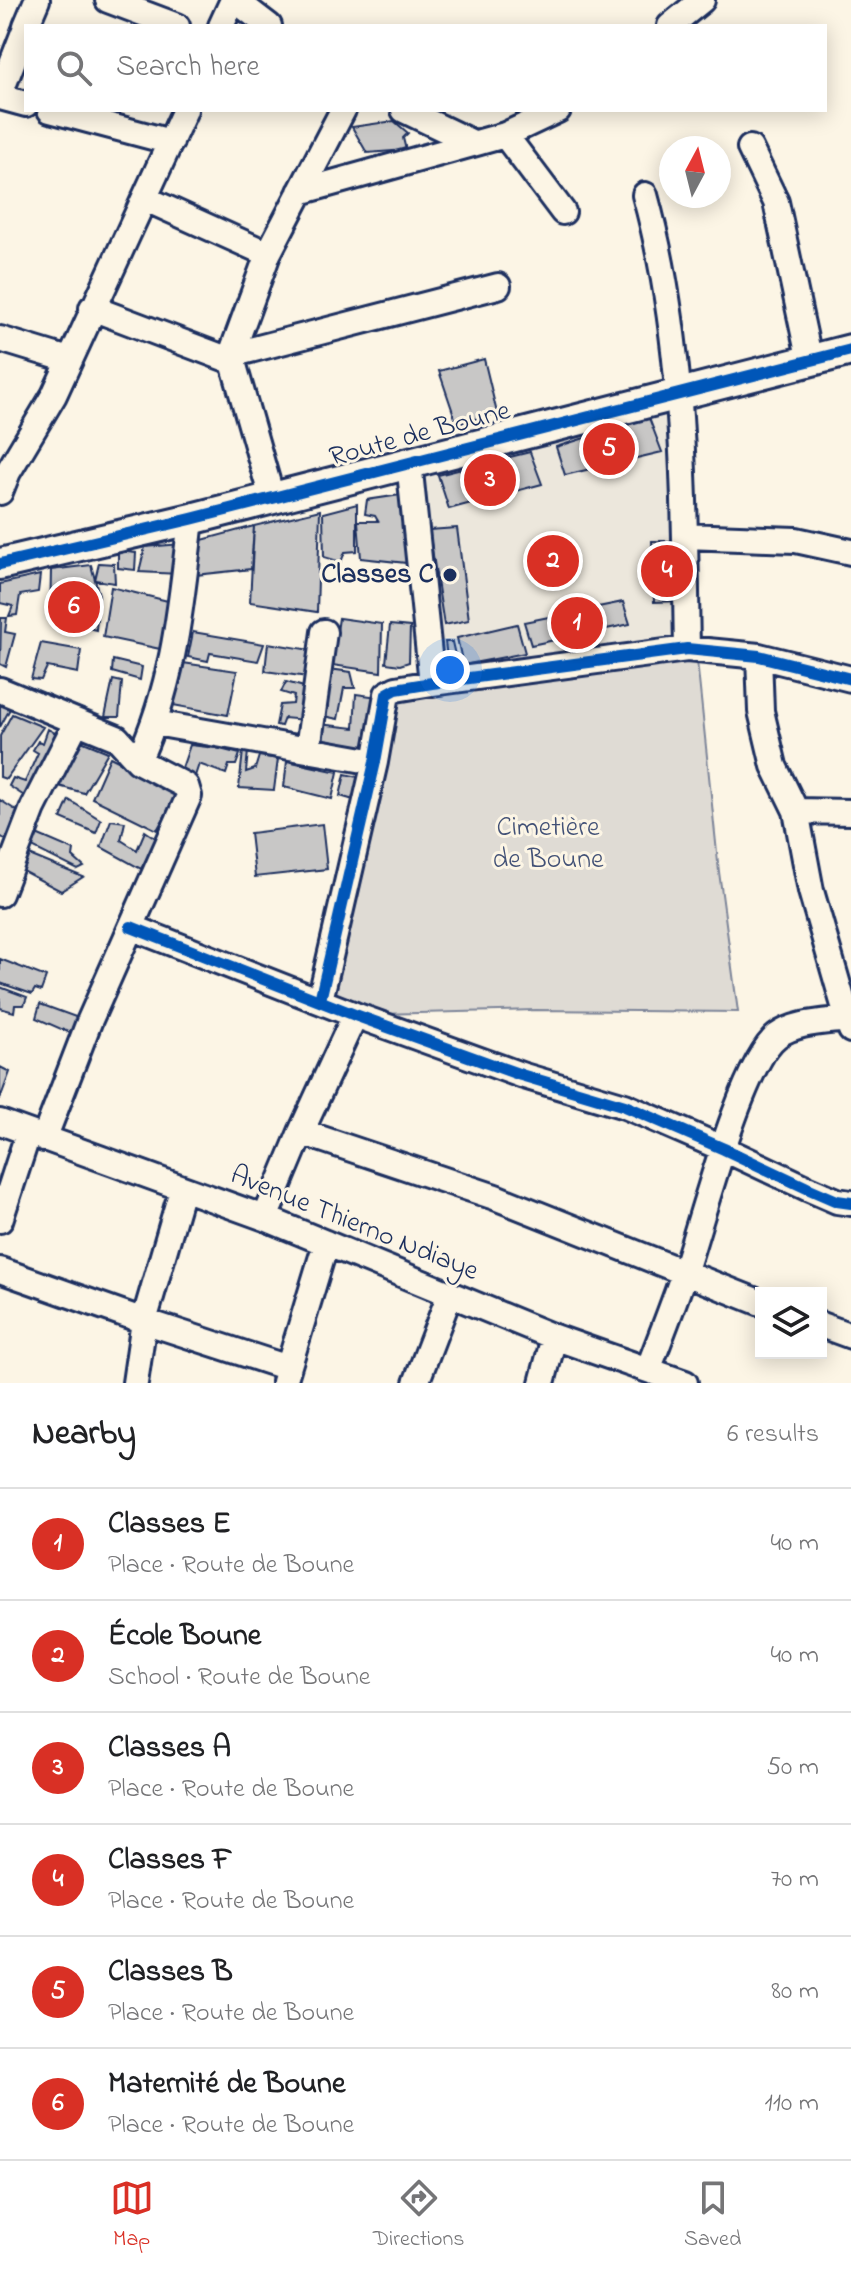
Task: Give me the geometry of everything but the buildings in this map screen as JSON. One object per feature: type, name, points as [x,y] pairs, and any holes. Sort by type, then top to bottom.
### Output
[{"type":"street","points":[[27,24],[37,0]]},
{"type":"street","points":[[108,0],[172,24]]},
{"type":"street","points":[[222,24],[234,0],[266,24]]},
{"type":"street","points":[[672,24],[702,0]]},
{"type":"street","points":[[24,31],[0,95],[24,103]]},
{"type":"street","points":[[58,112],[171,142]]},
{"type":"street","points":[[3,478],[54,395],[184,112]]},
{"type":"street","points":[[272,498],[231,358],[268,254],[342,112]]},
{"type":"street","points":[[408,112],[473,143]]},
{"type":"street","points":[[300,192],[505,135],[554,112]]},
{"type":"street","points":[[505,135],[563,212]]},
{"type":"street","points":[[750,148],[776,202],[810,362]]},
{"type":"street","points":[[645,195],[663,275],[679,392],[687,649]]},
{"type":"street","points":[[146,199],[268,254]]},
{"type":"street","points":[[92,308],[231,358],[498,286]]},
{"type":"street","points":[[0,339],[69,360]]},
{"type":"street","name":"Route de Boune","points":[[0,564],[191,519],[851,350]]},
{"type":"street","points":[[409,462],[432,683]]},
{"type":"street","points":[[138,761],[155,723],[177,638],[191,519]]},
{"type":"street","points":[[685,536],[796,540],[851,552]]},
{"type":"street","points":[[308,749],[324,632]]},
{"type":"street","points":[[320,1000],[375,762],[387,694],[396,689],[432,683],[687,649],[759,656],[851,679]]},
{"type":"street","points":[[666,1378],[684,1274],[747,1084],[775,1038],[790,1028],[849,1024],[840,946],[811,891],[796,811],[774,766],[761,711],[759,656]]},
{"type":"street","points":[[0,690],[117,738],[138,761],[186,786],[189,796],[0,1220]]},
{"type":"street","points":[[0,894],[33,808],[76,723]]},
{"type":"street","points":[[155,723],[375,762]]},
{"type":"street","points":[[796,811],[851,812]]},
{"type":"street","points":[[131,927],[355,1015],[521,1075],[625,1106],[837,1201],[851,1203]]},
{"type":"street","points":[[265,1218],[355,1015]]},
{"type":"street","name":"Avenue Thierno Ndiaye","points":[[0,1122],[265,1218],[554,1337],[666,1378]]},
{"type":"street","points":[[301,1132],[495,1197],[755,1301]]},
{"type":"street","points":[[135,1383],[144,1321],[182,1190]]},
{"type":"street","points":[[0,1270],[286,1376],[326,1243]]},
{"type":"street","points":[[416,1383],[450,1294]]},
{"type":"street","points":[[827,1327],[851,1336]]},
{"type":"street","points":[[542,1383],[554,1337]]},
{"type":"shaded area","points":[[675,411],[681,643],[441,677],[419,479]]},
{"type":"green space","name":"Cimetière de Boune","points":[[696,651],[719,872],[738,1012],[535,1010],[379,1014],[330,992],[397,699]]},
{"type":"cycle path","points":[[0,564],[191,519],[851,350]]},
{"type":"cycle path","points":[[320,1000],[375,762],[387,694],[396,689],[432,683],[687,649],[759,656],[851,679]]},
{"type":"cycle path","points":[[131,927],[355,1015],[521,1075],[625,1106],[837,1201],[851,1203]]},
{"type":"place","name":"Classes B","points":[[609,449]]},
{"type":"place","name":"Classes A","points":[[490,480]]},
{"type":"place","name":"École Boune","points":[[553,561]]},
{"type":"place","name":"Classes F","points":[[667,571]]},
{"type":"place","name":"Classes C","points":[[450,575]]},
{"type":"place","name":"Maternité de Boune","points":[[74,607]]},
{"type":"place","name":"Classes E","points":[[577,623]]}]
